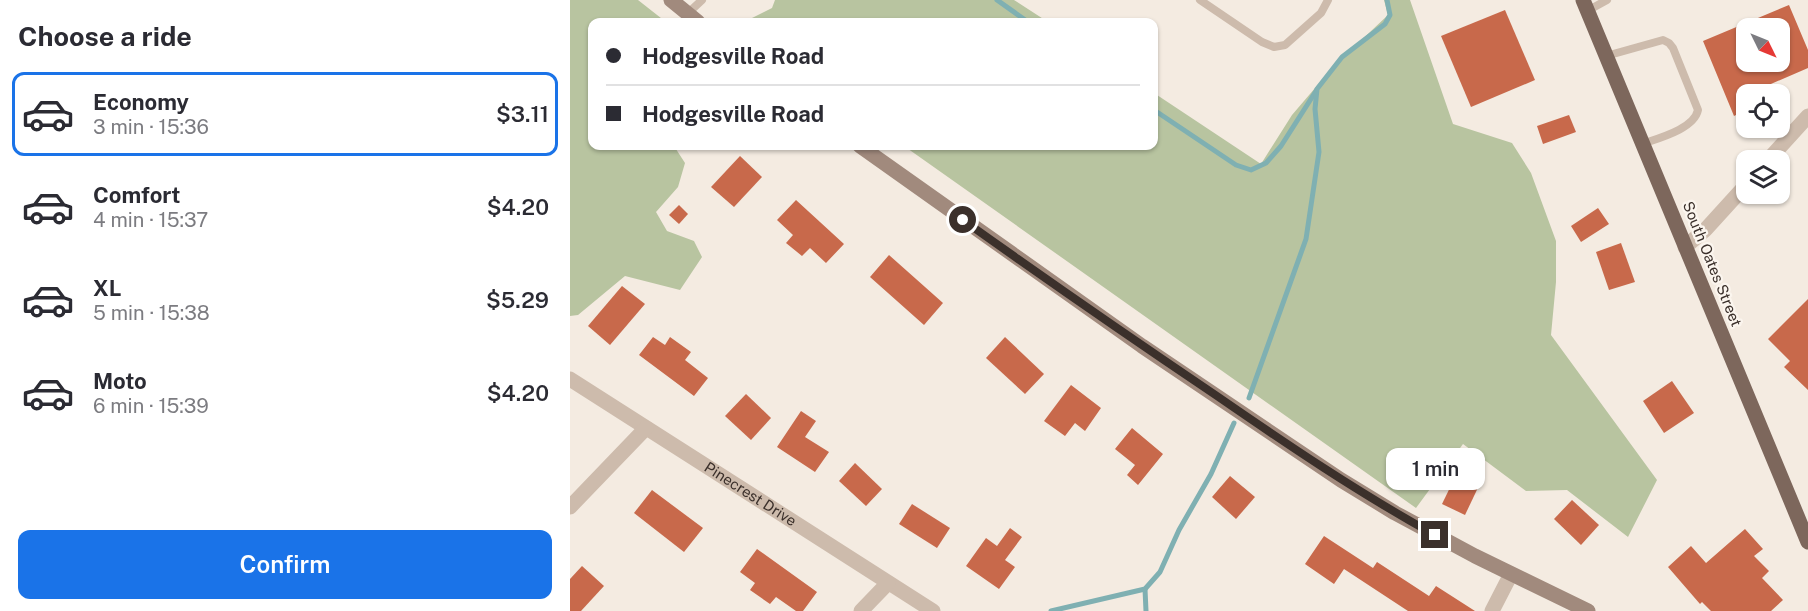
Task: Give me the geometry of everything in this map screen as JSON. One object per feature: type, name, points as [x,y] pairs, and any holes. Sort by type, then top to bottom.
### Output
[{"type":"main road","name":"South Oates Street","points":[[1585,5],[1808,542]]},
{"type":"street","points":[[671,0],[693,18]]},
{"type":"street","points":[[1777,150],[1808,116]]},
{"type":"street","points":[[866,150],[1142,346],[1323,468],[1395,513],[1511,574],[1588,611]]},
{"type":"street","points":[[1685,247],[1706,229],[1736,196]]},
{"type":"street","name":"Pinecrest Drive","points":[[570,379],[933,611]]},
{"type":"street","points":[[570,507],[646,428]]},
{"type":"street","points":[[1492,611],[1511,574]]},
{"type":"street","points":[[861,611],[888,583]]},
{"type":"lane","points":[[693,18],[702,0]]},
{"type":"lane","points":[[1200,0],[1262,42],[1274,47],[1285,45],[1321,14],[1328,0]]},
{"type":"lane","points":[[1585,5],[1607,0]]},
{"type":"lane","points":[[1606,56],[1663,40],[1673,48],[1698,110],[1691,123],[1642,144]]},
{"type":"green space","points":[[570,0],[638,0],[661,18],[588,18],[588,150],[677,150],[685,163],[678,187],[656,212],[667,231],[694,241],[702,257],[680,290],[625,276],[578,315],[570,316]]},
{"type":"green space","points":[[775,0],[1014,0],[1042,18],[752,18],[772,8]]},
{"type":"green space","points":[[1384,0],[1410,0],[1453,124],[1512,143],[1531,173],[1556,241],[1556,282],[1551,335],[1657,480],[1628,537],[1567,490],[1526,491],[1463,444],[1416,508],[910,150],[1158,150],[1158,96],[1261,164],[1292,115],[1333,67],[1388,15]]},
{"type":"building","points":[[1789,5],[1808,50],[1808,68],[1771,84],[1736,84],[1736,115],[1734,116],[1703,41],[1736,27],[1736,72],[1790,72],[1790,18],[1758,18]]},
{"type":"building","points":[[1505,10],[1535,80],[1471,107],[1441,36]]},
{"type":"building","points":[[1569,115],[1576,132],[1543,144],[1537,126]]},
{"type":"building","points":[[740,156],[762,177],[734,207],[711,187]]},
{"type":"building","points":[[796,200],[844,244],[826,263],[810,248],[802,256],[786,243],[793,235],[777,220]]},
{"type":"building","points":[[679,205],[688,214],[679,224],[669,215]]},
{"type":"building","points":[[1598,208],[1609,224],[1581,242],[1571,226]]},
{"type":"building","points":[[1621,243],[1635,282],[1609,290],[1596,252]]},
{"type":"building","points":[[889,255],[943,303],[924,325],[870,277]]},
{"type":"building","points":[[622,286],[645,304],[610,345],[588,326]]},
{"type":"building","points":[[1808,299],[1808,390],[1784,367],[1790,361],[1768,339]]},
{"type":"building","points":[[653,337],[665,345],[670,337],[691,352],[685,360],[708,378],[694,396],[639,355]]},
{"type":"building","points":[[1005,337],[1044,374],[1025,394],[986,358]]},
{"type":"building","points":[[1672,381],[1694,413],[1664,433],[1643,401]]},
{"type":"building","points":[[1071,385],[1101,408],[1085,431],[1075,423],[1065,436],[1044,421]]},
{"type":"building","points":[[746,394],[771,418],[751,440],[725,416]]},
{"type":"building","points":[[801,411],[816,421],[805,437],[829,452],[815,472],[777,447]]},
{"type":"building","points":[[1132,428],[1163,454],[1138,485],[1127,475],[1135,465],[1115,449]]},
{"type":"building","points":[[855,463],[882,489],[866,506],[839,481]]},
{"type":"building","points":[[1461,465],[1484,475],[1465,515],[1442,504]]},
{"type":"building","points":[[1230,476],[1255,497],[1236,519],[1212,497]]},
{"type":"building","points":[[652,490],[703,528],[684,552],[634,513]]},
{"type":"building","points":[[1572,500],[1599,525],[1581,545],[1554,519]]},
{"type":"building","points":[[912,504],[950,528],[937,548],[899,524]]},
{"type":"building","points":[[1010,528],[1022,537],[1005,560],[1015,567],[999,589],[966,566],[986,538],[997,546]]},
{"type":"building","points":[[1745,529],[1763,549],[1754,556],[1769,571],[1762,578],[1783,600],[1771,611],[1711,611],[1702,602],[1700,604],[1668,567],[1691,546],[1706,563]]},
{"type":"building","points":[[1324,536],[1373,568],[1377,562],[1429,596],[1436,586],[1475,611],[1408,611],[1344,569],[1334,584],[1305,564]]},
{"type":"building","points":[[757,549],[817,592],[803,611],[796,611],[776,597],[770,604],[750,590],[755,583],[740,572]]},
{"type":"building","points":[[582,566],[604,586],[581,611],[570,611],[570,579]]},
{"type":"waterway","points":[[997,0],[1022,18]]},
{"type":"waterway","points":[[1249,398],[1306,239],[1319,152],[1315,109],[1317,89],[1342,57],[1385,24],[1390,15],[1387,0]]},
{"type":"waterway","points":[[1158,113],[1236,165],[1251,170],[1266,163],[1281,146],[1316,91]]},
{"type":"waterway","points":[[1051,611],[1145,589],[1160,572],[1179,530],[1211,474],[1234,423]]},
{"type":"waterway","points":[[1145,589],[1146,611]]},
{"type":"route","points":[[963,220],[1142,346],[1341,480],[1435,535]]}]
